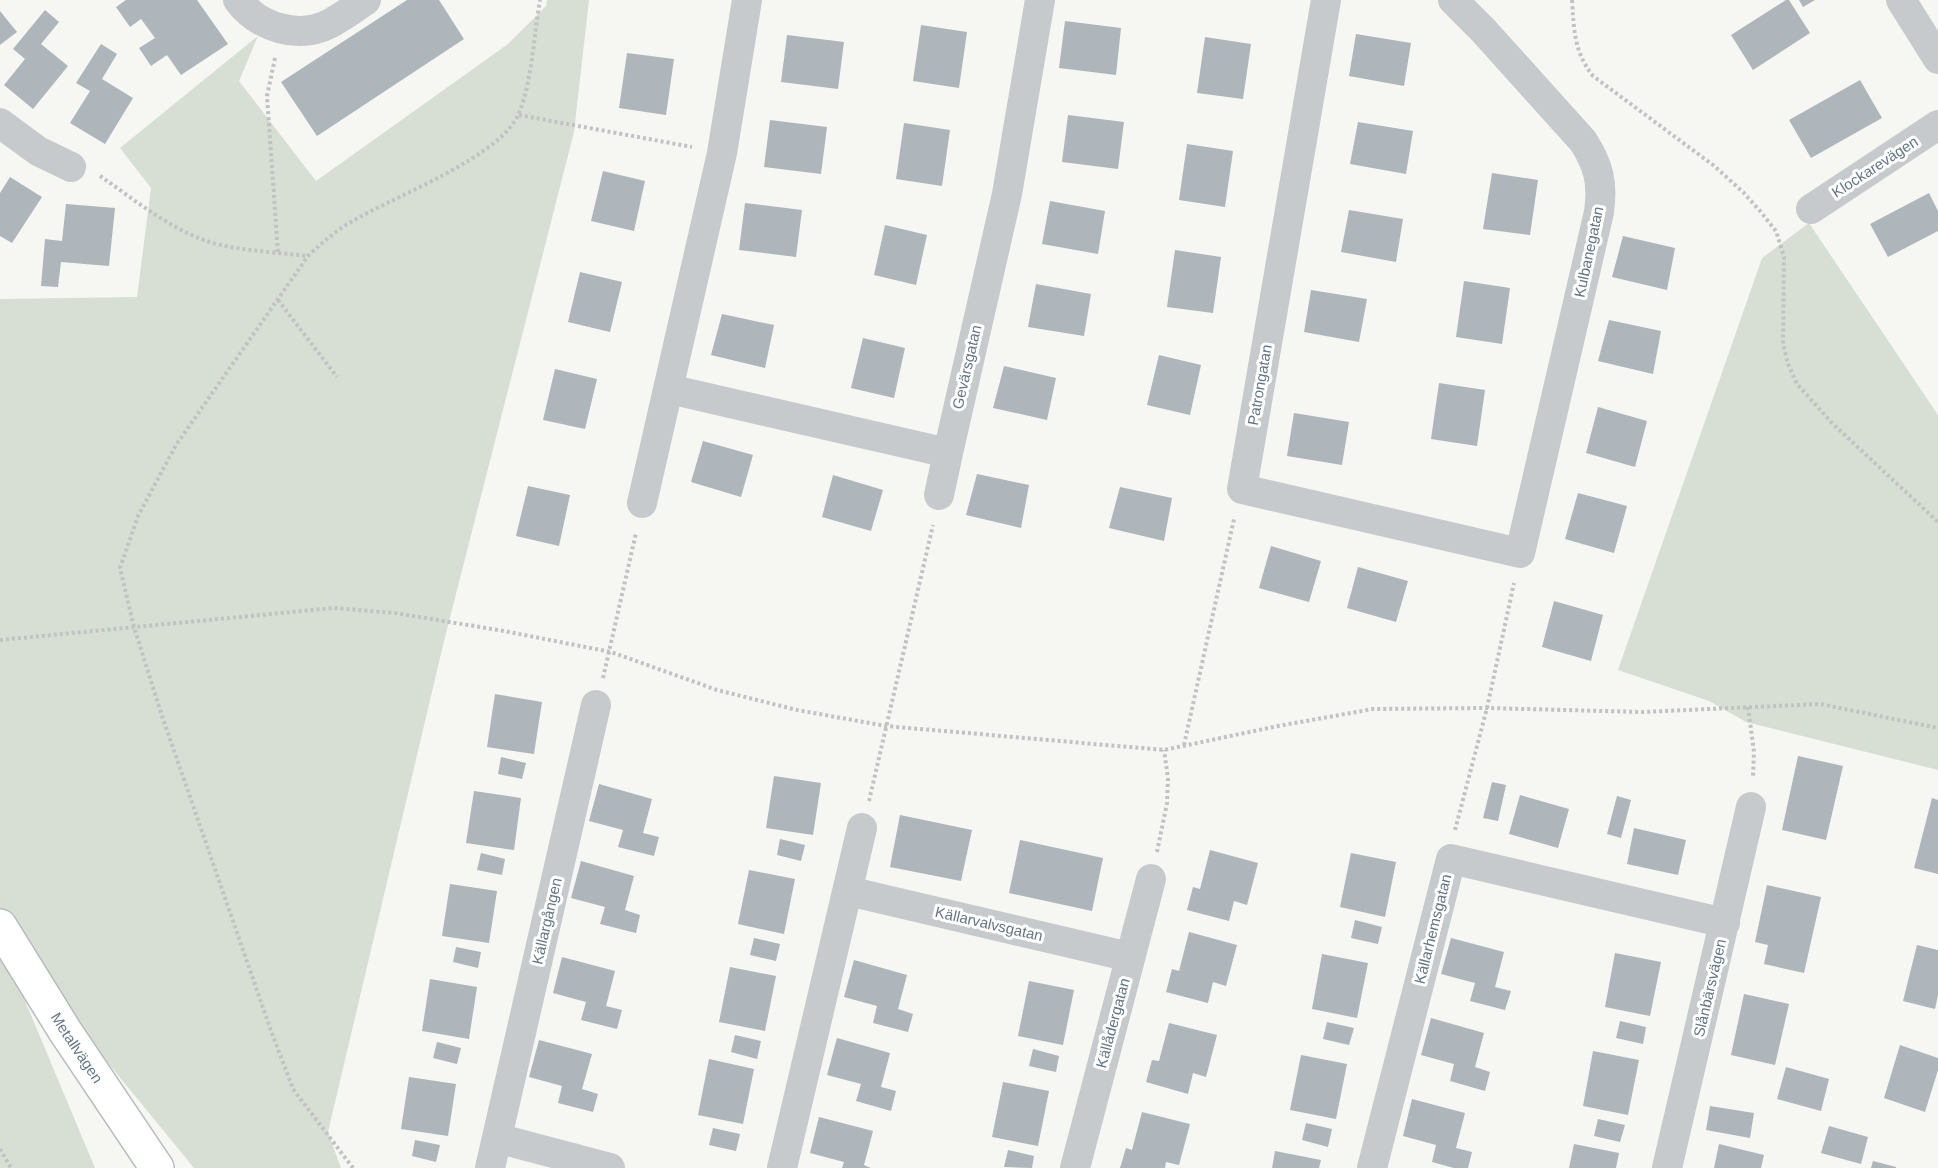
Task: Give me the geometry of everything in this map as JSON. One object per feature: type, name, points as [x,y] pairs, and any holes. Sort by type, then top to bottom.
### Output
[{"type":"main road","name":"Metallvägen","points":[[0,926],[65,1031],[157,1168]]},
{"type":"street","points":[[238,0],[266,24],[296,33],[328,24],[366,0]]},
{"type":"street","points":[[642,503],[722,153],[747,0]]},
{"type":"street","name":"Gevärsgatan","points":[[939,495],[1007,194],[1040,0]]},
{"type":"street","name":"Patrongatan","points":[[1242,489],[1326,0]]},
{"type":"street","name":"Kulbanegatan","points":[[1453,0],[1583,141],[1593,157],[1602,193],[1520,553]]},
{"type":"street","points":[[1902,0],[1938,59]]},
{"type":"street","points":[[0,123],[38,151],[71,167]]},
{"type":"street","name":"Klockarevägen","points":[[1811,209],[1938,125]]},
{"type":"street","points":[[669,388],[948,453]]},
{"type":"street","points":[[1242,489],[1520,553]]},
{"type":"street","name":"Källargången","points":[[490,1168],[596,705]]},
{"type":"street","name":"Slånbärsvägen","points":[[1667,1168],[1751,807]]},
{"type":"street","points":[[782,1168],[862,828]]},
{"type":"street","name":"Källarhemsgatan","points":[[1372,1168],[1451,859],[1725,923]]},
{"type":"street","name":"Källådergatan","points":[[1075,1168],[1151,879]]},
{"type":"street","name":"Källarvalvsgatan","points":[[848,891],[1130,957]]},
{"type":"street","points":[[497,1138],[610,1168]]},
{"type":"path","points":[[353,1168],[294,1089],[270,1028],[162,716],[134,627],[120,568],[138,516],[176,445],[308,256],[327,237],[351,221],[479,155],[503,135],[519,115],[527,82],[540,0]]},
{"type":"path","points":[[1572,0],[1577,48],[1583,63],[1593,76],[1713,165],[1743,192],[1776,231],[1784,256],[1783,344],[1788,364],[1797,384],[1832,423],[1938,522]]},
{"type":"path","points":[[278,253],[267,96],[281,28]]},
{"type":"path","points":[[519,115],[722,153]]},
{"type":"path","points":[[71,167],[99,175],[177,227],[201,238],[224,246],[308,256]]},
{"type":"path","points":[[278,300],[337,377]]},
{"type":"path","points":[[1184,746],[1231,529],[1242,489]]},
{"type":"path","points":[[862,828],[939,495]]},
{"type":"path","points":[[596,705],[611,652],[642,503]]},
{"type":"path","points":[[1451,859],[1452,841],[1487,708],[1520,553]]},
{"type":"path","points":[[0,640],[333,608],[395,613],[611,652],[717,690],[797,710],[886,726],[1164,750],[1373,709],[1487,708],[1643,711],[1820,704],[1913,725],[1938,728]]},
{"type":"path","points":[[1748,707],[1754,752],[1751,807]]},
{"type":"path","points":[[1151,879],[1167,803],[1168,778],[1164,750]]},
{"type":"path","points":[[0,1149],[11,1168]]},
{"type":"path","points":[[0,1166],[7,1161]]},
{"type":"shaded area","points":[[547,0],[589,0],[574,132],[444,641],[328,1132],[341,1168],[194,1168],[0,931],[0,299],[137,297],[151,188],[120,148],[258,36],[239,81],[316,181],[508,44],[546,6]]},
{"type":"shaded area","points":[[1809,223],[1938,415],[1938,770],[1746,722],[1709,701],[1618,670],[1762,258]]},
{"type":"shaded area","points":[[0,941],[95,1168],[0,1168]]},
{"type":"building","points":[[126,0],[197,0],[228,44],[181,75],[167,55],[151,66],[139,48],[155,38],[141,19],[130,27],[116,7]]},
{"type":"building","points":[[407,0],[439,0],[464,39],[317,136],[281,82]]},
{"type":"building","points":[[1789,0],[1810,33],[1753,70],[1731,35]]},
{"type":"building","points":[[1799,0],[1815,0],[1803,7]]},
{"type":"building","points":[[45,10],[59,22],[41,44],[68,66],[33,109],[4,85],[25,59],[13,49]]},
{"type":"building","points":[[0,11],[17,32],[0,45]]},
{"type":"building","points":[[1065,21],[1121,28],[1116,75],[1059,68]]},
{"type":"building","points":[[921,25],[967,32],[959,88],[913,81]]},
{"type":"building","points":[[1356,34],[1411,43],[1404,86],[1349,76]]},
{"type":"building","points":[[787,35],[844,42],[838,89],[781,82]]},
{"type":"building","points":[[1205,37],[1251,44],[1243,99],[1197,93]]},
{"type":"building","points":[[101,44],[117,54],[102,79],[133,98],[105,144],[70,123],[90,91],[76,83]]},
{"type":"building","points":[[627,53],[674,59],[666,115],[619,108]]},
{"type":"building","points":[[1860,80],[1882,118],[1811,158],[1789,120]]},
{"type":"building","points":[[1068,115],[1124,122],[1118,169],[1062,162]]},
{"type":"building","points":[[770,120],[827,127],[821,174],[764,167]]},
{"type":"building","points":[[1358,122],[1413,131],[1406,174],[1350,164]]},
{"type":"building","points":[[904,123],[950,130],[942,186],[896,179]]},
{"type":"building","points":[[1187,144],[1233,151],[1225,207],[1179,200]]},
{"type":"building","points":[[603,171],[645,181],[634,231],[591,221]]},
{"type":"building","points":[[1492,173],[1538,180],[1530,235],[1483,229]]},
{"type":"building","points":[[10,177],[42,197],[12,243],[0,236],[0,193]]},
{"type":"building","points":[[1929,193],[1938,211],[1938,231],[1888,257],[1870,224]]},
{"type":"building","points":[[1050,201],[1105,211],[1098,254],[1042,244]]},
{"type":"building","points":[[745,203],[802,210],[796,257],[739,250]]},
{"type":"building","points":[[66,204],[115,208],[109,266],[61,262],[58,287],[41,286],[45,239],[62,241]]},
{"type":"building","points":[[1349,210],[1403,219],[1396,262],[1341,252]]},
{"type":"building","points":[[885,225],[927,235],[916,285],[874,275]]},
{"type":"building","points":[[1623,236],[1675,248],[1667,290],[1612,277]]},
{"type":"building","points":[[1175,250],[1221,257],[1213,313],[1167,307]]},
{"type":"building","points":[[580,272],[622,282],[610,332],[568,322]]},
{"type":"building","points":[[1464,281],[1510,288],[1502,344],[1456,337]]},
{"type":"building","points":[[1036,284],[1091,294],[1084,336],[1028,327]]},
{"type":"building","points":[[1311,290],[1367,299],[1359,342],[1304,332]]},
{"type":"building","points":[[722,314],[774,325],[765,368],[711,355]]},
{"type":"building","points":[[1609,320],[1661,331],[1653,374],[1598,361]]},
{"type":"building","points":[[863,338],[905,348],[894,398],[851,388]]},
{"type":"building","points":[[1159,355],[1201,365],[1190,415],[1147,405]]},
{"type":"building","points":[[1004,366],[1056,378],[1047,420],[993,408]]},
{"type":"building","points":[[555,369],[597,379],[585,429],[543,420]]},
{"type":"building","points":[[1439,383],[1485,390],[1477,446],[1431,439]]},
{"type":"building","points":[[1598,407],[1647,421],[1635,467],[1586,453]]},
{"type":"building","points":[[1294,413],[1349,422],[1342,465],[1287,456]]},
{"type":"building","points":[[703,441],[753,455],[741,497],[691,482]]},
{"type":"building","points":[[977,474],[1029,485],[1021,528],[966,515]]},
{"type":"building","points":[[833,475],[883,490],[871,531],[822,517]]},
{"type":"building","points":[[528,486],[570,495],[559,546],[516,536]]},
{"type":"building","points":[[1120,487],[1172,498],[1164,541],[1109,528]]},
{"type":"building","points":[[1578,493],[1627,506],[1614,553],[1565,539]]},
{"type":"building","points":[[1271,546],[1321,561],[1309,602],[1259,588]]},
{"type":"building","points":[[1358,567],[1408,581],[1396,622],[1347,608]]},
{"type":"building","points":[[1554,601],[1603,615],[1591,661],[1542,647]]},
{"type":"building","points":[[495,694],[542,702],[534,754],[487,747]]},
{"type":"building","points":[[1798,756],[1843,766],[1826,840],[1782,830]]},
{"type":"building","points":[[501,757],[526,763],[522,779],[498,774]]},
{"type":"building","points":[[774,776],[821,783],[813,835],[766,828]]},
{"type":"building","points":[[1492,782],[1506,785],[1498,821],[1483,818]]},
{"type":"building","points":[[599,784],[652,799],[643,833],[659,837],[654,856],[618,847],[623,830],[589,821]]},
{"type":"building","points":[[474,791],[521,798],[514,850],[466,843]]},
{"type":"building","points":[[1520,795],[1569,809],[1558,848],[1509,834]]},
{"type":"building","points":[[1617,796],[1631,800],[1621,838],[1607,834]]},
{"type":"building","points":[[1932,798],[1938,800],[1938,874],[1914,868]]},
{"type":"building","points":[[900,815],[972,830],[961,881],[890,867]]},
{"type":"building","points":[[1634,828],[1686,840],[1678,875],[1627,864]]},
{"type":"building","points":[[780,839],[805,845],[801,861],[777,855]]},
{"type":"building","points":[[1020,840],[1103,858],[1092,911],[1009,893]]},
{"type":"building","points":[[1210,850],[1258,863],[1247,905],[1234,901],[1229,921],[1187,910],[1193,887],[1200,889]]},
{"type":"building","points":[[481,853],[505,859],[502,875],[477,870]]},
{"type":"building","points":[[1351,853],[1396,862],[1385,917],[1340,907]]},
{"type":"building","points":[[581,861],[634,876],[625,910],[640,915],[636,933],[600,924],[605,907],[571,898]]},
{"type":"building","points":[[749,870],[795,879],[784,934],[738,924]]},
{"type":"building","points":[[450,884],[497,891],[489,943],[442,936]]},
{"type":"building","points":[[1767,885],[1821,897],[1804,973],[1764,964],[1768,945],[1755,942]]},
{"type":"building","points":[[1355,920],[1382,927],[1378,944],[1351,938]]},
{"type":"building","points":[[1189,932],[1237,945],[1226,986],[1213,982],[1208,1003],[1166,992],[1172,969],[1179,971]]},
{"type":"building","points":[[754,938],[780,944],[776,961],[750,955]]},
{"type":"building","points":[[1451,938],[1504,952],[1495,987],[1511,991],[1505,1010],[1470,1001],[1475,983],[1441,974]]},
{"type":"building","points":[[1917,945],[1938,950],[1938,995],[1935,1009],[1903,1001]]},
{"type":"building","points":[[456,947],[481,952],[478,968],[453,962]]},
{"type":"building","points":[[1615,953],[1661,962],[1650,1016],[1605,1007]]},
{"type":"building","points":[[1322,954],[1368,963],[1357,1018],[1312,1009]]},
{"type":"building","points":[[562,957],[615,971],[606,1006],[622,1010],[617,1029],[581,1020],[586,1002],[553,993]]},
{"type":"building","points":[[854,960],[907,975],[898,1009],[913,1014],[908,1032],[873,1023],[877,1006],[844,997]]},
{"type":"building","points":[[730,967],[776,976],[765,1031],[719,1022]]},
{"type":"building","points":[[430,979],[477,987],[469,1039],[422,1031]]},
{"type":"building","points":[[1029,981],[1074,990],[1063,1045],[1018,1036]]},
{"type":"building","points":[[1744,994],[1789,1004],[1775,1065],[1731,1055]]},
{"type":"building","points":[[1431,1018],[1484,1033],[1475,1067],[1490,1072],[1485,1091],[1450,1081],[1454,1064],[1421,1055]]},
{"type":"building","points":[[1620,1021],[1646,1027],[1643,1044],[1616,1038]]},
{"type":"building","points":[[1327,1022],[1354,1028],[1349,1045],[1323,1039]]},
{"type":"building","points":[[1169,1023],[1217,1035],[1206,1077],[1193,1073],[1188,1094],[1146,1082],[1152,1060],[1159,1061]]},
{"type":"building","points":[[735,1035],[761,1041],[757,1059],[731,1052]]},
{"type":"building","points":[[837,1038],[890,1053],[881,1087],[896,1091],[891,1111],[856,1101],[861,1084],[827,1075]]},
{"type":"building","points":[[539,1040],[592,1054],[582,1089],[598,1094],[593,1112],[558,1103],[562,1086],[529,1077]]},
{"type":"building","points":[[437,1042],[461,1048],[457,1064],[433,1058]]},
{"type":"building","points":[[1900,1045],[1938,1058],[1938,1070],[1925,1112],[1884,1098]]},
{"type":"building","points":[[1033,1049],[1059,1056],[1056,1072],[1029,1066]]},
{"type":"building","points":[[1593,1051],[1639,1060],[1628,1115],[1583,1106]]},
{"type":"building","points":[[1301,1055],[1347,1064],[1336,1119],[1290,1110]]},
{"type":"building","points":[[709,1059],[754,1069],[743,1124],[698,1115]]},
{"type":"building","points":[[1786,1067],[1829,1079],[1821,1111],[1777,1099]]},
{"type":"building","points":[[409,1077],[456,1084],[448,1136],[401,1129]]},
{"type":"building","points":[[1003,1082],[1049,1091],[1038,1146],[992,1137]]},
{"type":"building","points":[[1412,1099],[1465,1113],[1456,1148],[1472,1152],[1468,1168],[1454,1168],[1432,1162],[1436,1145],[1403,1136]]},
{"type":"building","points":[[1710,1106],[1754,1113],[1750,1138],[1706,1130]]},
{"type":"building","points":[[1142,1112],[1190,1124],[1179,1165],[1166,1162],[1165,1168],[1120,1168],[1126,1148],[1132,1150]]},
{"type":"building","points":[[819,1117],[873,1131],[864,1165],[871,1168],[842,1168],[844,1162],[810,1153]]},
{"type":"building","points":[[1598,1119],[1625,1125],[1620,1142],[1594,1136]]},
{"type":"building","points":[[1306,1123],[1332,1129],[1328,1147],[1302,1140]]},
{"type":"building","points":[[1829,1126],[1868,1137],[1861,1164],[1821,1153]]},
{"type":"building","points":[[713,1128],[740,1134],[736,1151],[709,1145]]},
{"type":"building","points":[[415,1140],[440,1145],[436,1162],[412,1156]]},
{"type":"building","points":[[1574,1144],[1619,1153],[1616,1168],[1569,1168]]},
{"type":"building","points":[[1719,1144],[1764,1155],[1761,1168],[1714,1168]]},
{"type":"building","points":[[1008,1150],[1034,1156],[1032,1168],[1004,1167]]},
{"type":"building","points":[[1275,1151],[1321,1160],[1319,1168],[1272,1168]]},
{"type":"building","points":[[1873,1161],[1896,1167],[1896,1168],[1871,1168]]}]
